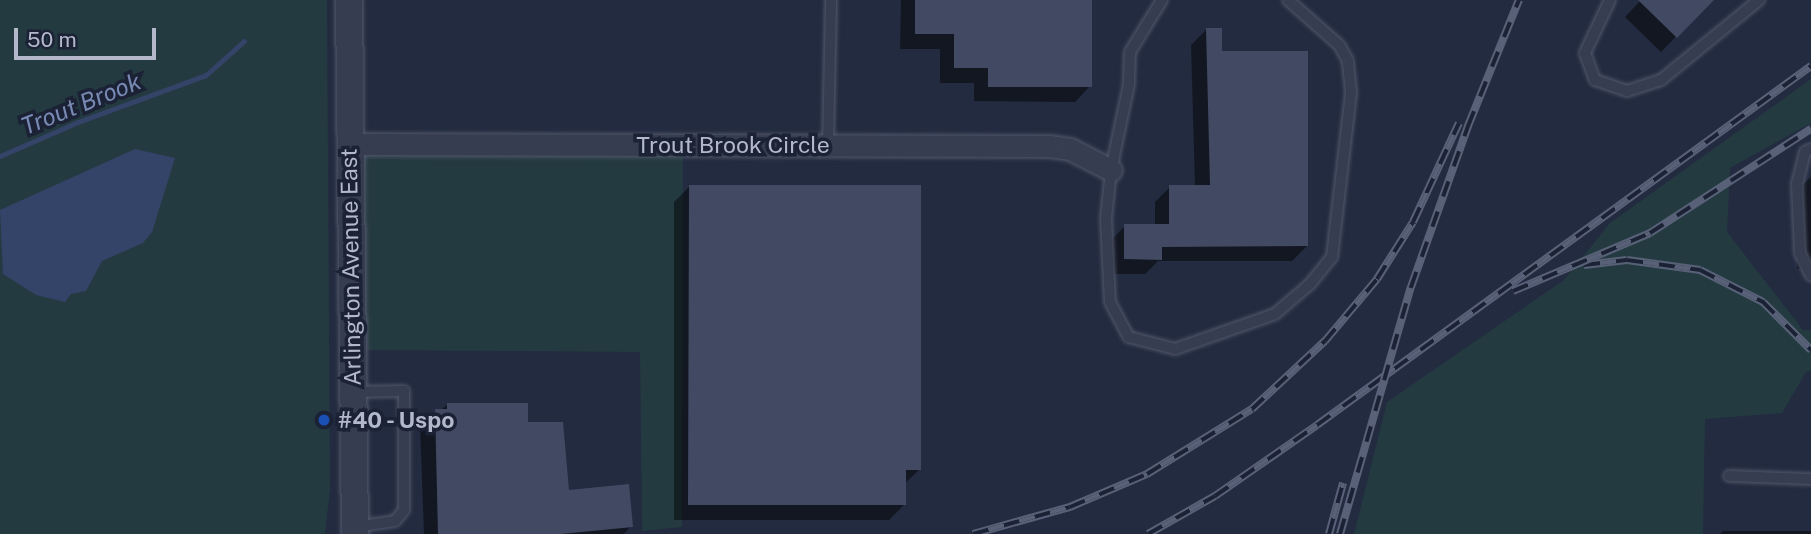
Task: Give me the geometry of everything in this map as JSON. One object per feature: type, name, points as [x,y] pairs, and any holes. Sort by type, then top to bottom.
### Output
[{"type":"street","name":"Arlington Avenue East","points":[[349,0],[355,531]]},
{"type":"street","name":"Trout Brook Circle","points":[[349,144],[1049,146],[1070,149],[1111,170]]},
{"type":"lane","points":[[828,145],[831,0]]},
{"type":"lane","points":[[1162,0],[1130,52],[1129,84],[1111,170],[1106,218],[1110,302],[1129,337],[1175,349],[1275,314],[1310,284],[1332,257],[1351,92],[1348,61],[1339,45],[1288,0]]},
{"type":"lane","points":[[1610,0],[1585,53],[1595,80],[1627,91],[1661,80],[1759,0]]},
{"type":"lane","points":[[1811,149],[1805,152],[1797,184],[1800,253],[1811,276]]},
{"type":"lane","points":[[352,392],[404,391],[404,510],[395,521],[355,531]]},
{"type":"lane","points":[[1729,476],[1811,478]]},
{"type":"shaded area","points":[[0,0],[327,0],[330,489],[325,534],[0,534]]},
{"type":"shaded area","points":[[1811,79],[1811,123],[1730,168],[1727,232],[1803,330],[1811,330],[1811,371],[1806,372],[1782,413],[1705,419],[1703,534],[1354,534],[1387,402],[1564,280],[1610,223]]},
{"type":"shaded area","points":[[349,144],[683,145],[682,527],[642,531],[640,352],[352,350]]},
{"type":"water","points":[[135,149],[175,158],[152,232],[143,243],[102,261],[86,291],[71,294],[65,302],[36,295],[3,274],[0,210]]},
{"type":"building","points":[[915,0],[1092,0],[1092,87],[988,87],[988,68],[954,68],[954,34],[915,34]]},
{"type":"building","points":[[1638,0],[1714,0],[1677,38]]},
{"type":"building","points":[[1206,28],[1222,28],[1222,51],[1308,51],[1308,246],[1162,247],[1162,260],[1124,259],[1124,224],[1169,224],[1169,185],[1210,185]]},
{"type":"building","points":[[689,185],[921,185],[921,470],[906,470],[906,505],[688,505]]},
{"type":"building","points":[[447,403],[528,403],[528,422],[563,422],[569,490],[629,484],[633,527],[561,534],[438,534],[435,409],[447,409]]},
{"type":"waterway","name":"Trout Brook","points":[[0,156],[78,122],[206,75],[244,41]]},
{"type":"railway","points":[[1340,534],[1411,287],[1468,126],[1519,0]]},
{"type":"railway","points":[[1148,534],[1215,496],[1317,425],[1811,66]]},
{"type":"railway","points":[[973,534],[1070,507],[1147,474],[1252,409],[1325,341],[1377,279],[1413,222],[1459,123]]},
{"type":"railway","points":[[1513,291],[1650,233],[1811,129]]},
{"type":"railway","points":[[1584,265],[1627,260],[1700,270],[1763,302],[1811,350]]},
{"type":"railway","points":[[1329,534],[1343,483]]},
{"type":"place","name":"#40 - Uspo","points":[[324,420]]}]
